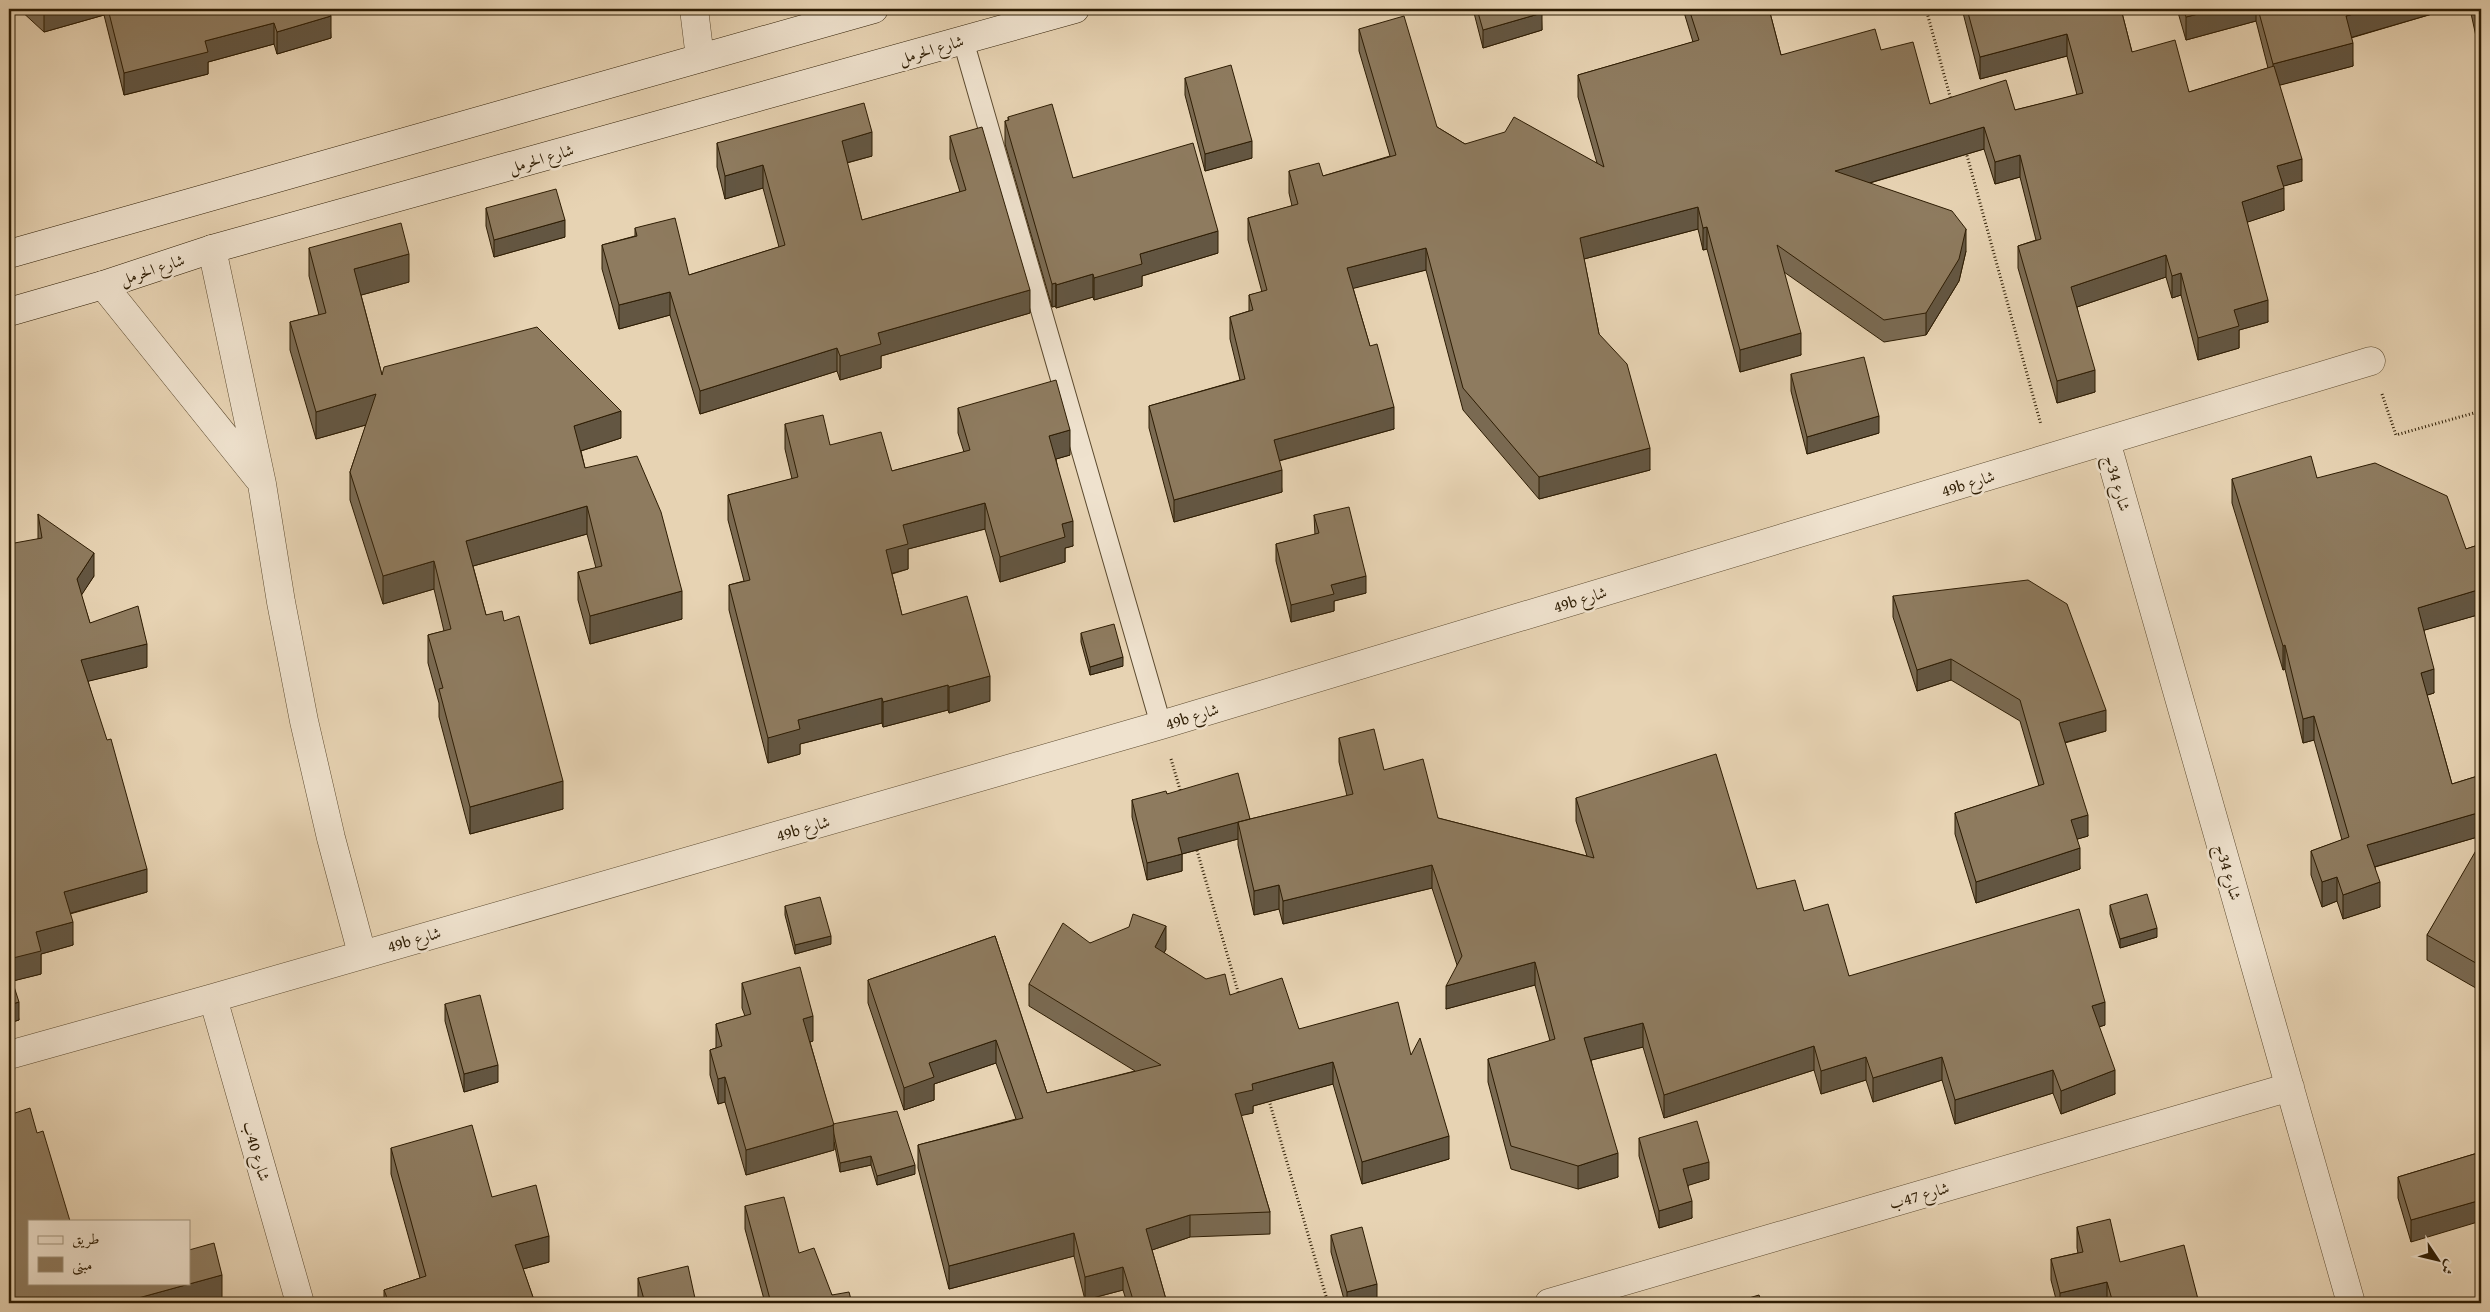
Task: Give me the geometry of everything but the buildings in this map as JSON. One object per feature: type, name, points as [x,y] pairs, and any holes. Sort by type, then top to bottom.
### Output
[{"type":"street","points":[[694,9],[700,58]]},
{"type":"street","points":[[9,254],[874,9]]},
{"type":"street","name":"شارع الحرمل","points":[[9,312],[103,285],[212,249],[1075,9]]},
{"type":"street","points":[[212,249],[262,484],[281,602],[304,721],[331,838],[362,954]]},
{"type":"street","points":[[103,285],[262,484]]},
{"type":"street","name":"49b شارع","points":[[9,1055],[1161,725],[2371,361]]},
{"type":"street","name":"شارع 34ج","points":[[2106,441],[2351,1303]]},
{"type":"street","name":"شارع 40ب","points":[[213,998],[300,1303]]},
{"type":"street","name":"شارع 47ب","points":[[1549,1303],[2290,1088]]},
{"type":"lane","points":[[963,40],[1161,725]]},
{"type":"path","points":[[1926,9],[1952,104]]},
{"type":"path","points":[[1963,143],[2050,458]]},
{"type":"path","points":[[2371,361],[2396,434],[2481,411]]},
{"type":"path","points":[[1161,725],[1183,801]]},
{"type":"path","points":[[1194,839],[1240,1000]]},
{"type":"path","points":[[1268,1095],[1328,1303]]}]
